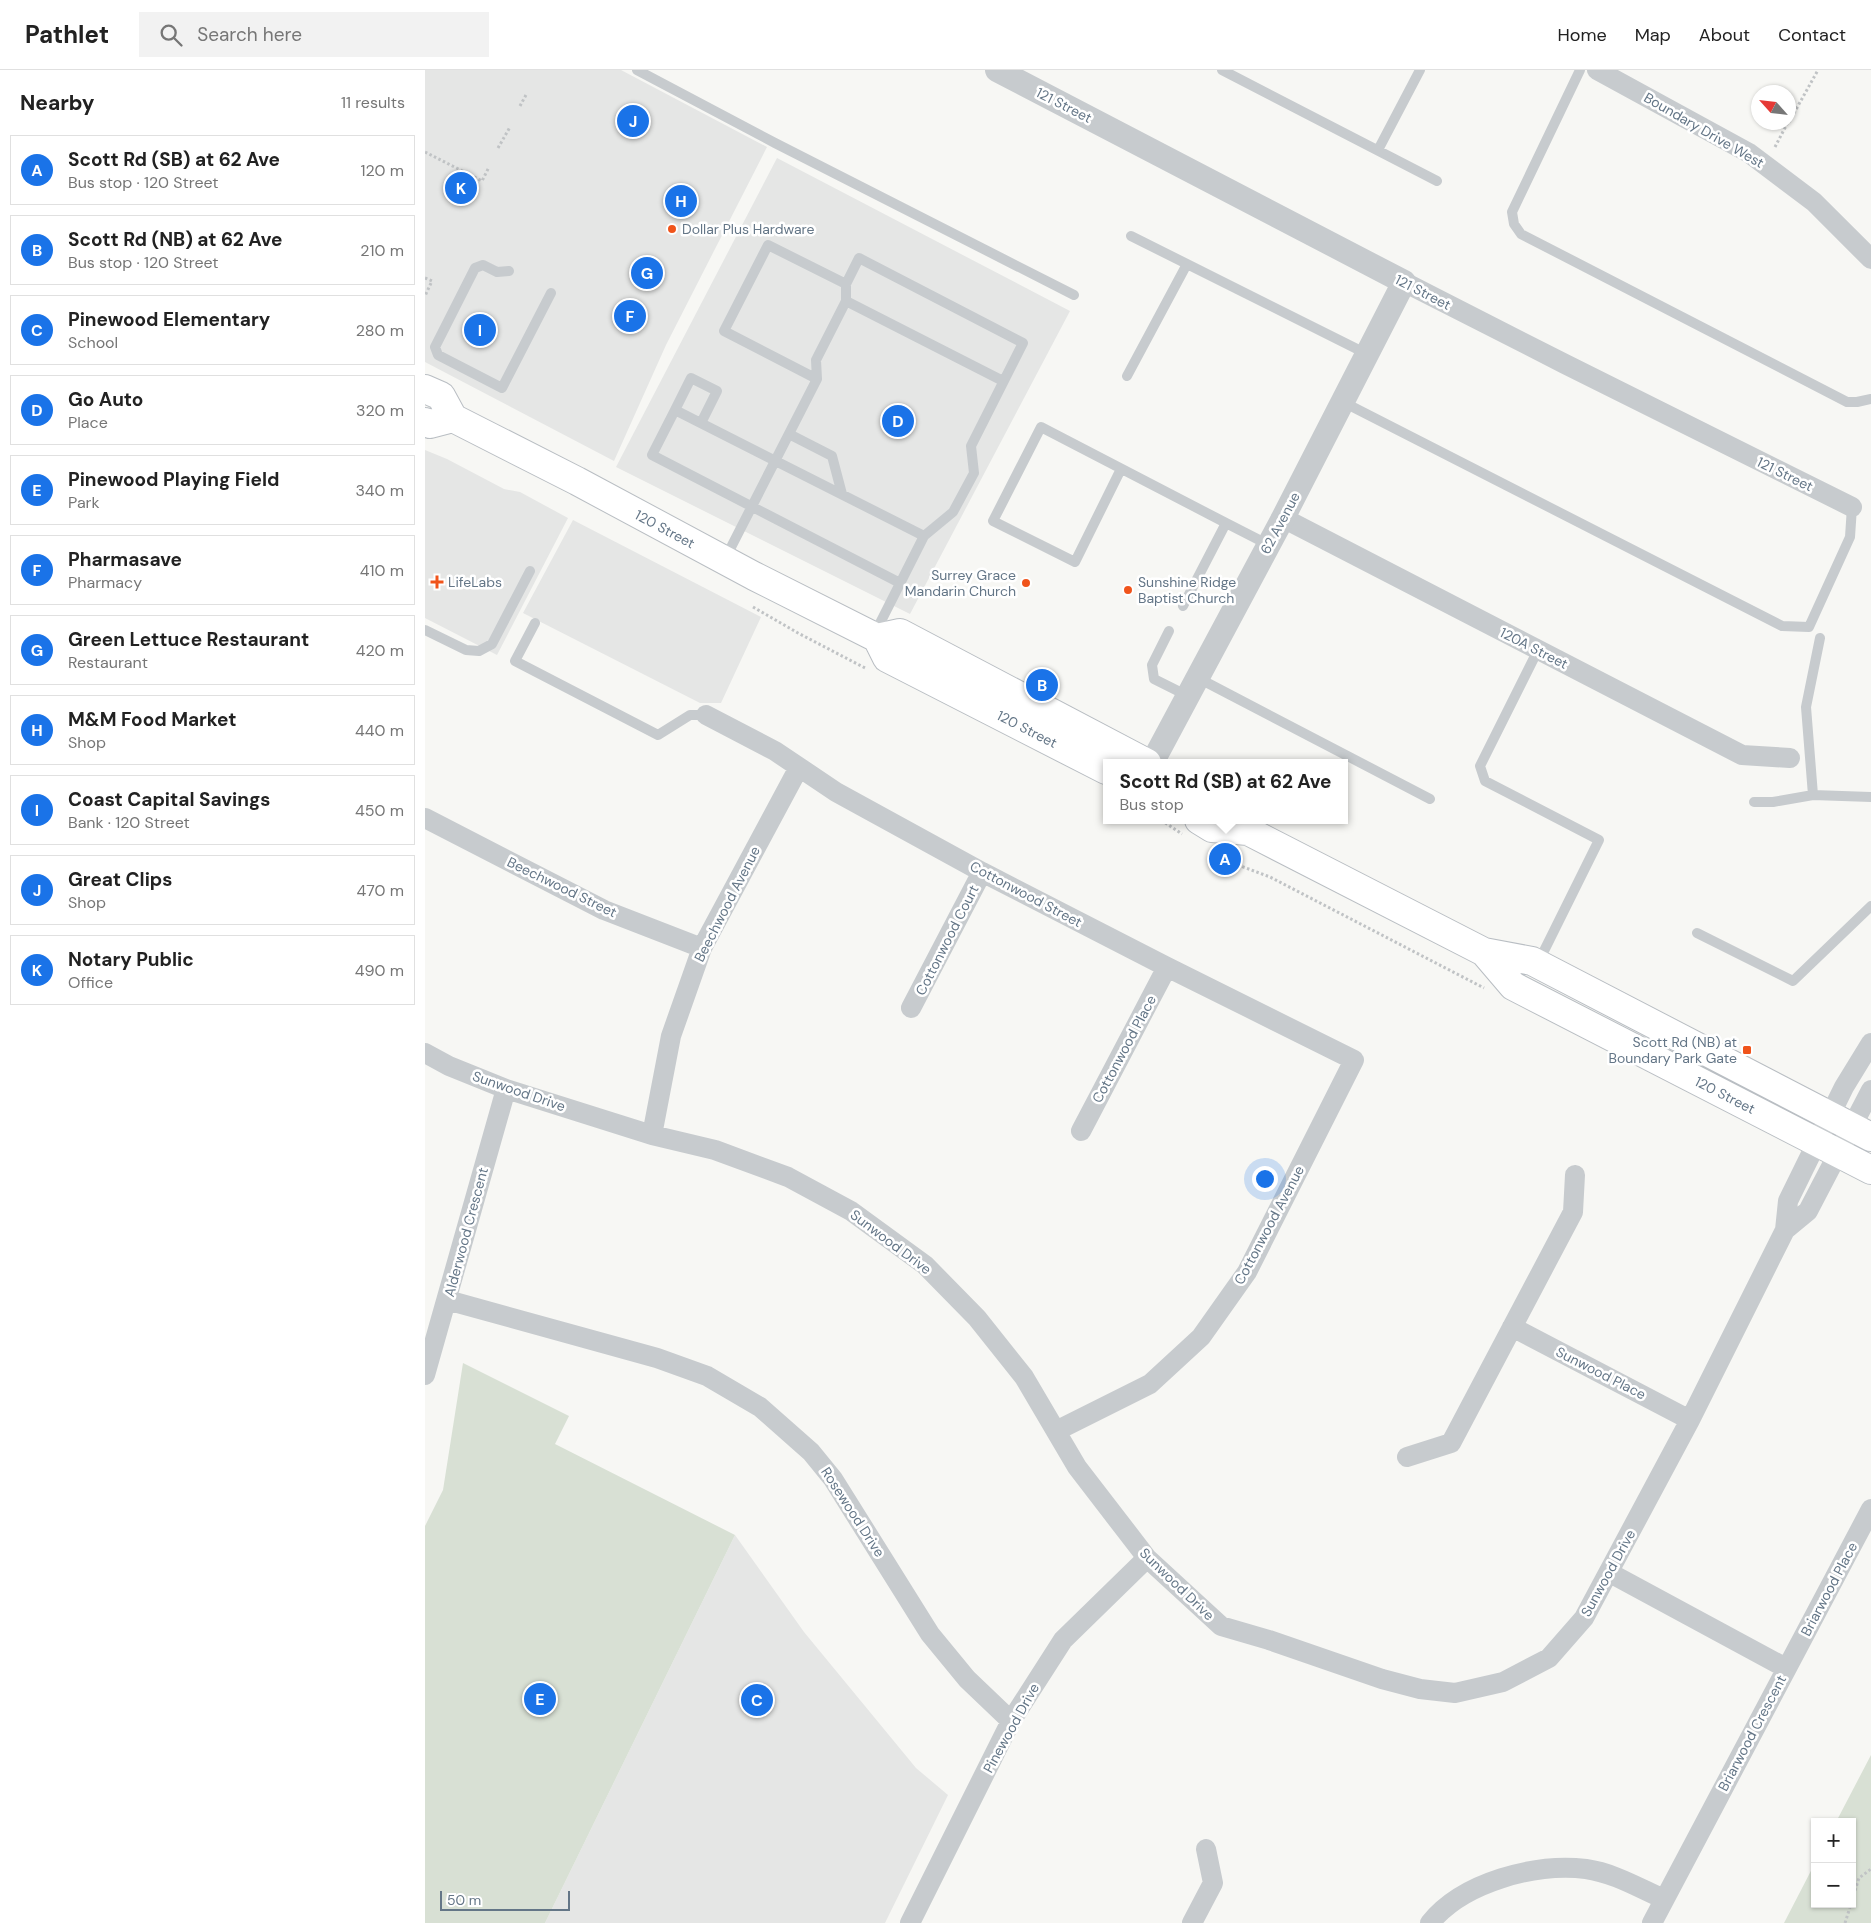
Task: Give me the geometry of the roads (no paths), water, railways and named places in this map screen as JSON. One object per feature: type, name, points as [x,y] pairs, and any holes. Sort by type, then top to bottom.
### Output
[{"type":"main road","points":[[425,388],[441,396],[453,418],[430,424],[425,422]]},
{"type":"main road","name":"120 Street","points":[[453,418],[875,637],[887,658],[1103,768]]},
{"type":"main road","name":"120 Street","points":[[875,637],[900,633],[1139,759]]},
{"type":"main road","name":"120 Street","points":[[1191,828],[1243,826],[1484,952],[1531,961],[1851,1126]]},
{"type":"main road","name":"120 Street","points":[[1484,952],[1513,986],[1871,1170]]},
{"type":"street","name":"121 Street","points":[[997,70],[1404,282],[1852,507]]},
{"type":"street","name":"Boundary Drive West","points":[[1597,70],[1623,76],[1749,153],[1814,202],[1871,259]]},
{"type":"street","name":"62 Avenue","points":[[1154,759],[1269,545],[1404,282]]},
{"type":"street","name":"120A Street","points":[[1283,518],[1741,755],[1790,758]]},
{"type":"street","name":"Cottonwood Street","points":[[706,715],[775,751],[836,792],[982,872],[1354,1060]]},
{"type":"street","name":"Beechwood Avenue","points":[[653,1134],[671,1036],[702,948],[798,768]]},
{"type":"street","name":"Beechwood Street","points":[[425,818],[605,910],[702,948]]},
{"type":"street","name":"Cottonwood Court","points":[[911,1008],[982,872]]},
{"type":"street","name":"Cottonwood Place","points":[[1081,1131],[1167,967]]},
{"type":"street","points":[[1851,1126],[1844,1087],[1871,1043]]},
{"type":"street","name":"Sunwood Drive","points":[[425,1053],[449,1066],[506,1089],[653,1134],[715,1150],[788,1177],[851,1211],[925,1265],[977,1318],[1024,1377],[1077,1468],[1147,1558],[1221,1626],[1269,1640],[1381,1679],[1420,1689],[1455,1693],[1503,1682],[1549,1658],[1585,1618],[1691,1420],[1785,1230],[1808,1211],[1827,1148],[1851,1126]]},
{"type":"street","name":"Cottonwood Avenue","points":[[1056,1431],[1150,1384],[1201,1337],[1247,1272],[1354,1060]]},
{"type":"street","name":"Alderwood Crescent","points":[[425,1375],[506,1089]]},
{"type":"street","points":[[1851,1126],[1871,1090]]},
{"type":"street","points":[[1407,1457],[1451,1443],[1573,1212],[1575,1175]]},
{"type":"street","name":"Rosewood Drive","points":[[447,1300],[657,1358],[707,1376],[760,1406],[811,1452],[833,1478],[930,1634],[967,1679],[1011,1721]]},
{"type":"street","name":"Sunwood Place","points":[[1512,1327],[1691,1420]]},
{"type":"street","name":"Briarwood Place","points":[[1786,1668],[1871,1510]]},
{"type":"street","name":"Pinewood Drive","points":[[910,1923],[1011,1721],[1063,1640],[1147,1558]]},
{"type":"street","name":"Briarwood Crescent","points":[[1610,1573],[1786,1668],[1652,1923]]},
{"type":"street","points":[[1192,1923],[1213,1883],[1206,1849]]},
{"type":"street","points":[[1430,1923],[1439,1911],[1481,1886],[1521,1873],[1553,1869],[1586,1870],[1613,1876],[1664,1899]]},
{"type":"lane","points":[[637,70],[775,143],[1074,295]]},
{"type":"lane","points":[[1222,70],[1437,180]]},
{"type":"lane","points":[[1378,150],[1419,70]]},
{"type":"lane","points":[[1580,70],[1512,212],[1514,224],[1521,234],[1847,402],[1871,399]]},
{"type":"lane","points":[[1131,236],[1367,354]]},
{"type":"lane","points":[[817,380],[723,331],[768,245],[846,284]]},
{"type":"lane","points":[[724,560],[817,380],[817,360],[846,301],[846,284],[859,258],[1023,343],[971,446],[974,472],[953,512],[924,536],[875,637]]},
{"type":"lane","points":[[1127,376],[1187,264]]},
{"type":"lane","points":[[509,271],[497,272],[483,265],[475,268],[435,347],[438,354],[502,388],[551,293]]},
{"type":"lane","points":[[846,301],[1003,381]]},
{"type":"lane","points":[[701,423],[717,391],[691,378],[652,455],[900,583]]},
{"type":"lane","points":[[1343,402],[1782,626],[1809,628],[1850,536],[1852,507]]},
{"type":"lane","points":[[675,410],[924,536]]},
{"type":"lane","points":[[1121,469],[1075,562],[993,521],[1041,428],[1121,469],[1226,523],[1269,545]]},
{"type":"lane","points":[[789,434],[833,456],[842,494]]},
{"type":"lane","points":[[1183,606],[1226,523]]},
{"type":"lane","points":[[425,630],[466,650],[479,651],[492,644],[530,571]]},
{"type":"lane","points":[[535,623],[515,661],[658,736],[690,715],[706,715]]},
{"type":"lane","points":[[1169,631],[1152,665],[1154,679],[1193,687],[1345,759]]},
{"type":"lane","points":[[1813,794],[1806,707],[1819,638]]},
{"type":"lane","points":[[1537,964],[1599,840],[1485,781],[1480,766],[1538,650]]},
{"type":"lane","points":[[1348,760],[1430,799]]},
{"type":"lane","points":[[1754,802],[1773,802],[1813,794],[1871,796]]},
{"type":"lane","points":[[1697,933],[1793,981],[1871,906]]},
{"type":"place","name":"Great Clips","points":[[633,121]]},
{"type":"place","name":"Notary Public","points":[[461,188]]},
{"type":"place","name":"M&M Food Market","points":[[681,201]]},
{"type":"place","name":"Dollar Plus Hardware","points":[[672,229]]},
{"type":"place","name":"Green Lettuce Restaurant","points":[[647,273]]},
{"type":"place","name":"Pharmasave","points":[[630,316]]},
{"type":"place","name":"Coast Capital Savings","points":[[480,330]]},
{"type":"place","name":"Go Auto","points":[[898,421]]},
{"type":"place","name":"LifeLabs","points":[[437,582]]},
{"type":"place","name":"Surrey Grace Mandarin Church","points":[[1026,583]]},
{"type":"place","name":"Sunshine Ridge Baptist Church","points":[[1128,590]]},
{"type":"place","name":"Scott Rd (NB) at 62 Ave","points":[[1042,685]]},
{"type":"place","name":"Scott Rd (SB) at 62 Ave","points":[[1225,859]]},
{"type":"place","name":"Scott Rd (NB) at Boundary Park Gate","points":[[1747,1050]]},
{"type":"place","name":"Pinewood Playing Field","points":[[540,1699]]},
{"type":"place","name":"Pinewood Elementary","points":[[757,1700]]}]
